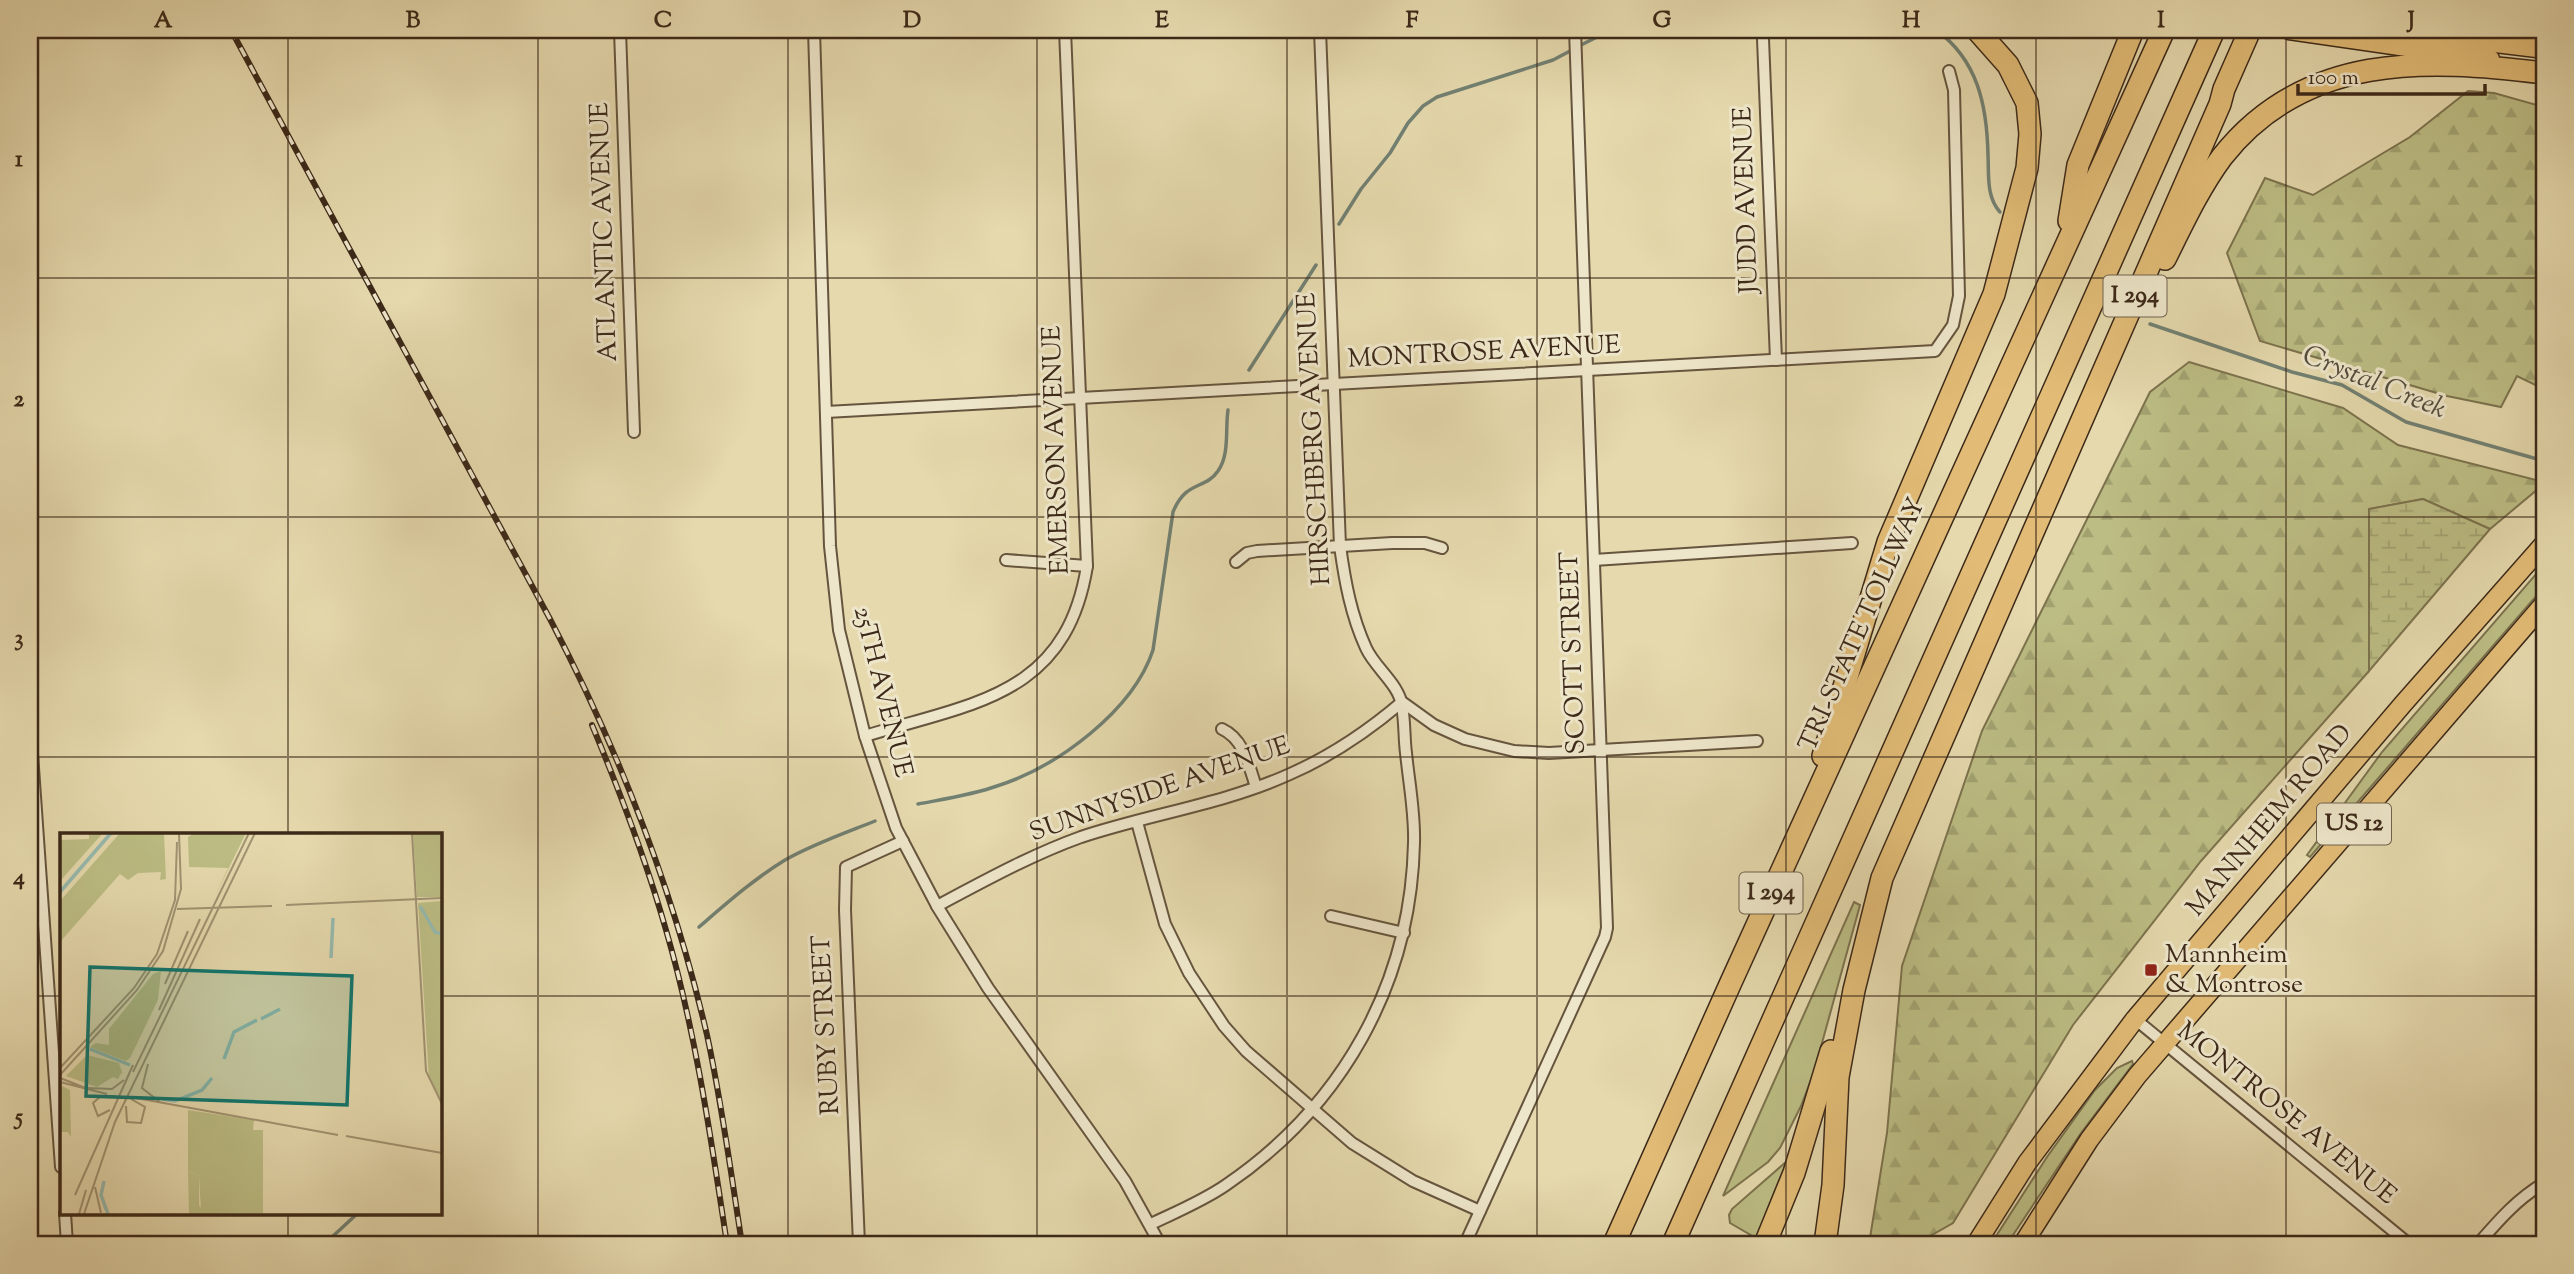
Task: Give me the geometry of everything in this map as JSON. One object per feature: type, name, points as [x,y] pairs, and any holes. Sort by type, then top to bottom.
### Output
[{"type":"highway","points":[[1804,823],[1888,542],[1994,294],[2027,168],[2030,134],[2026,103],[2008,65],[1977,30]]},
{"type":"highway","points":[[2066,247],[2078,165],[2133,30]]},
{"type":"highway","name":"TRI-STATE TOLLWAY","points":[[1614,1244],[1739,963],[2164,30]]},
{"type":"highway","name":"I 294","points":[[1673,1244],[2213,31]]},
{"type":"highway","name":"I 294","points":[[1765,1244],[1794,1173],[1818,1098],[1862,927],[1875,902],[1909,812],[2052,490],[2220,104],[2224,89],[2252,33]]},
{"type":"highway","points":[[2052,490],[2072,463],[2159,273],[2204,183],[2223,156],[2252,127],[2281,104],[2321,82],[2374,68],[2442,64],[2544,72]]},
{"type":"highway","name":"I 294","points":[[1825,1244],[1833,1185],[1838,1077],[1854,990],[1870,932],[1875,902]]},
{"type":"main road","points":[[2289,30],[2482,58],[2544,72]]},
{"type":"main road","points":[[2389,30],[2544,49]]},
{"type":"main road","name":"MANNHEIM ROAD","points":[[1976,1244],[2027,1163],[2135,1019],[2403,704],[2544,544]]},
{"type":"main road","name":"US 12","points":[[2023,1244],[2090,1140],[2164,1044],[2544,604]]},
{"type":"street","name":"ATLANTIC AVENUE","points":[[620,30],[634,432]]},
{"type":"street","name":"25TH AVENUE","points":[[814,30],[830,546],[839,631],[865,736],[903,841],[937,906],[988,988],[1114,1164],[1151,1224],[1160,1244]]},
{"type":"street","name":"EMERSON AVENUE","points":[[865,736],[994,696],[1027,678],[1052,654],[1065,636],[1083,592],[1087,566],[1065,30]]},
{"type":"street","name":"HIRSCHBERG AVENUE","points":[[1151,1224],[1224,1187],[1275,1149],[1332,1088],[1369,1027],[1404,933],[1409,901],[1414,842],[1402,702],[1367,650],[1347,598],[1340,546],[1320,30]]},
{"type":"street","name":"SCOTT STREET","points":[[1465,1244],[1605,937],[1607,918],[1575,30]]},
{"type":"street","name":"JUDD AVENUE","points":[[1763,39],[1776,360]]},
{"type":"street","name":"MONTROSE AVENUE","points":[[826,412],[1935,351],[1953,324],[1959,296],[1954,90],[1949,71]]},
{"type":"street","points":[[1236,562],[1241,557],[1257,551],[1392,543],[1425,543],[1442,548]]},
{"type":"street","points":[[1594,560],[1852,543]]},
{"type":"street","points":[[1006,560],[1087,566]]},
{"type":"street","points":[[1402,702],[1434,725],[1465,739],[1514,751],[1549,753],[1757,741]]},
{"type":"street","name":"SUNNYSIDE AVENUE","points":[[937,906],[1037,854],[1083,837],[1256,787],[1291,774],[1347,744],[1402,702]]},
{"type":"street","points":[[30,724],[60,1153]]},
{"type":"street","points":[[1222,729],[1231,733],[1241,747],[1256,787]]},
{"type":"street","points":[[1137,822],[1165,924],[1205,1001],[1246,1051],[1352,1143],[1413,1181],[1480,1211]]},
{"type":"street","name":"RUBY STREET","points":[[859,1244],[845,910],[846,867],[903,841]]},
{"type":"street","points":[[1331,916],[1404,933]]},
{"type":"street","name":"MONTROSE AVENUE","points":[[2135,1019],[2409,1244]]},
{"type":"street","points":[[2479,1244],[2507,1210],[2526,1193],[2544,1183]]},
{"type":"street","points":[[65,1214],[67,1244]]},
{"type":"green space","points":[[2468,91],[2494,93],[2544,107],[2544,389],[2517,376],[2501,407],[2447,396],[2260,341],[2227,253],[2265,178],[2313,195],[2410,137]]},
{"type":"green space","points":[[2189,362],[2343,408],[2398,445],[2544,484],[2490,529],[2423,499],[2369,509],[2369,671],[2201,861],[2073,1025],[1953,1223],[1916,1244],[1872,1244],[1870,1238],[1887,1133],[1902,966],[1982,731],[2150,392]]},
{"type":"green space","points":[[2423,499],[2490,529],[2369,671],[2369,509]]},
{"type":"green space","points":[[2544,565],[2544,587],[2310,857],[2307,855],[2382,752]]},
{"type":"green space","points":[[1854,902],[1860,905],[1814,1072],[1801,1106],[1780,1148],[1768,1162],[1723,1196]]},
{"type":"green space","points":[[2132,1061],[2133,1064],[2081,1133],[2007,1244],[1991,1244],[2047,1157],[2095,1090],[2117,1068]]},
{"type":"green space","points":[[1787,1161],[1756,1238],[1730,1223],[1729,1215],[1732,1209]]},
{"type":"waterway","name":"Crystal Creek","points":[[1579,46],[1611,30]]},
{"type":"waterway","name":"Crystal Creek","points":[[1936,30],[1962,55],[1977,85],[1985,119],[1990,192],[2000,212]]},
{"type":"waterway","name":"Crystal Creek","points":[[1339,224],[1361,189],[1423,106],[1437,97],[1553,60],[1572,50]]},
{"type":"waterway","name":"Crystal Creek","points":[[1249,370],[1316,265]]},
{"type":"waterway","name":"Crystal Creek","points":[[2150,324],[2292,372],[2342,385],[2406,422],[2544,461]]},
{"type":"waterway","name":"Crystal Creek","points":[[918,804],[987,789],[1044,765],[1090,734],[1129,694],[1143,673],[1153,650],[1173,512],[1184,495],[1213,477],[1222,464],[1226,449],[1228,410]]},
{"type":"waterway","name":"Crystal Creek","points":[[699,927],[752,883],[785,860],[875,821]]},
{"type":"waterway","name":"Crystal Creek","points":[[327,1244],[357,1214]]},
{"type":"railway","points":[[231,30],[550,619],[621,770],[661,874],[707,1035],[742,1244]]},
{"type":"railway","points":[[592,725],[641,852],[677,969],[702,1086],[727,1244]]},
{"type":"place","name":"Mannheim & Montrose","points":[[2151,970]]}]
